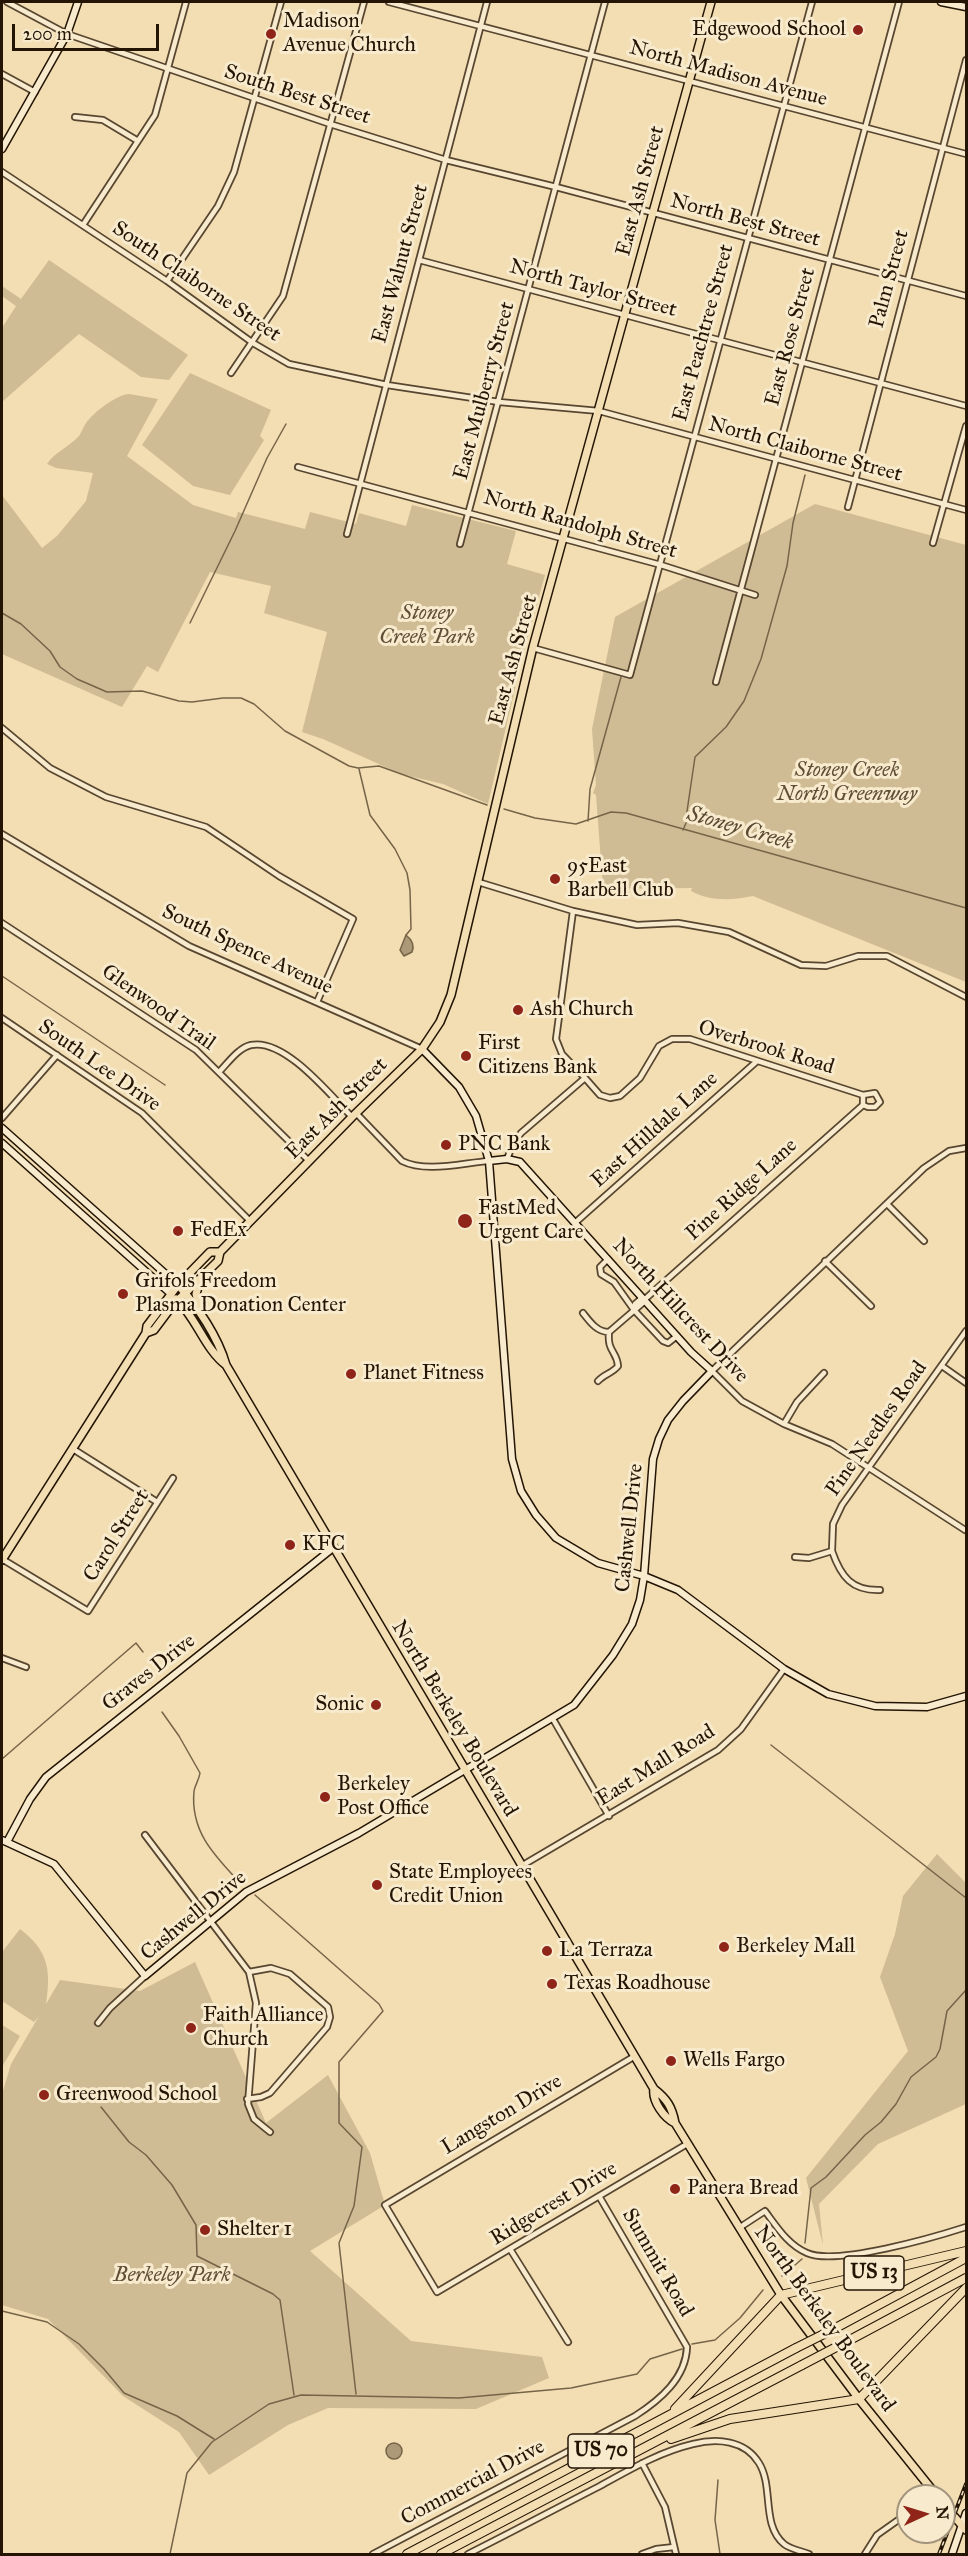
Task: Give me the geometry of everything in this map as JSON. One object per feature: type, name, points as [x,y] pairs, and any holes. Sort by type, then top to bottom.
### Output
[{"type":"highway","name":"US 13","points":[[780,2295],[966,2251]]},
{"type":"highway","name":"US 70","points":[[407,2554],[966,2258]]},
{"type":"highway","name":"US 70","points":[[441,2554],[966,2278]]},
{"type":"highway","points":[[634,2454],[730,2419],[859,2399],[966,2288]]},
{"type":"highway","points":[[670,2415],[780,2295]]},
{"type":"main road","name":"East Ash Street","points":[[146,1333],[154,1330],[177,1300],[218,1261],[220,1252],[422,1049],[440,1022],[451,995],[533,648],[711,2]]},
{"type":"main road","name":"East Ash Street","points":[[2,1559],[74,1449],[146,1333],[147,1326],[178,1285],[210,1252],[220,1252]]},
{"type":"main road","points":[[201,1316],[196,1294],[202,1276]]},
{"type":"main road","name":"North Berkeley Boulevard","points":[[178,1285],[201,1316],[222,1353],[226,1365],[333,1548],[636,2055],[654,2089],[654,2097],[668,2120],[675,2123],[780,2295],[925,2484]]},
{"type":"main road","name":"North Berkeley Boulevard","points":[[171,1294],[188,1311],[216,1358],[226,1365]]},
{"type":"street","name":"South Best Street","points":[[7,2],[67,34],[330,124],[446,160]]},
{"type":"street","points":[[2,149],[67,34],[78,2]]},
{"type":"street","points":[[82,225],[155,115],[186,2]]},
{"type":"street","points":[[167,281],[218,206],[234,172],[256,99],[280,2]]},
{"type":"street","points":[[231,373],[284,296],[364,2]]},
{"type":"street","name":"North Madison Avenue","points":[[389,2],[966,154]]},
{"type":"street","name":"East Walnut Street","points":[[347,534],[488,2]]},
{"type":"street","name":"East Mulberry Street","points":[[460,544],[605,2]]},
{"type":"street","name":"East Peachtree Street","points":[[533,648],[630,675],[782,105],[812,2]]},
{"type":"street","name":"East Rose Street","points":[[716,682],[899,2]]},
{"type":"street","points":[[941,2],[966,7]]},
{"type":"street","name":"Palm Street","points":[[848,507],[879,382],[966,60]]},
{"type":"street","points":[[2,74],[35,92]]},
{"type":"street","points":[[75,117],[104,120],[138,141]]},
{"type":"street","name":"North Best Street","points":[[446,160],[966,296]]},
{"type":"street","name":"South Claiborne Street","points":[[2,172],[167,281],[253,343],[289,364],[387,385]]},
{"type":"street","name":"North Taylor Street","points":[[418,260],[966,406]]},
{"type":"street","name":"North Claiborne Street","points":[[387,385],[499,402],[599,411],[966,510]]},
{"type":"street","points":[[933,543],[966,426]]},
{"type":"street","name":"North Randolph Street","points":[[298,467],[661,565],[755,595]]},
{"type":"street","points":[[2,728],[51,768],[106,796],[206,827],[279,876],[353,920],[317,1002]]},
{"type":"street","name":"South Spence Avenue","points":[[2,834],[189,946],[422,1049]]},
{"type":"street","points":[[478,882],[573,911],[637,925],[678,923],[729,932],[801,965],[826,966],[858,956],[886,956],[966,997]]},
{"type":"street","name":"Overbrook Road","points":[[573,911],[556,1040],[562,1054],[600,1095],[610,1098],[620,1096],[640,1078],[659,1046],[672,1039],[690,1039],[863,1095],[875,1093],[880,1102],[875,1107],[863,1105]]},
{"type":"street","name":"Glenwood Trail","points":[[2,922],[196,1050],[309,1161]]},
{"type":"street","name":"South Lee Drive","points":[[2,1018],[142,1113],[250,1221]]},
{"type":"street","points":[[219,1072],[240,1051],[250,1045],[264,1044],[276,1048],[304,1068],[402,1161],[424,1167],[507,1159],[513,1144],[521,1133],[585,1078]]},
{"type":"street","points":[[422,1049],[459,1087],[476,1116],[489,1161],[512,1459],[521,1491],[536,1515],[559,1540],[598,1563],[644,1576],[684,1594],[784,1669],[828,1694],[875,1706],[927,1707],[966,1696]]},
{"type":"street","points":[[2,1118],[57,1055]]},
{"type":"street","name":"East Hilldale Lane","points":[[576,1222],[756,1062]]},
{"type":"street","points":[[863,1095],[863,1105]]},
{"type":"street","name":"Pine Ridge Lane","points":[[609,1332],[634,1310],[635,1304],[643,1300],[863,1105]]},
{"type":"street","points":[[2,1128],[178,1285]]},
{"type":"street","points":[[2,1143],[171,1294]]},
{"type":"street","name":"Cashwell Drive","points":[[98,2023],[110,2008],[145,1976],[246,1892],[359,1833],[574,1705],[614,1654],[632,1624],[640,1600],[653,1459],[668,1420],[712,1371],[825,1261],[936,1158],[949,1151],[966,1148]]},
{"type":"street","name":"North Hillcrest Drive","points":[[507,1159],[520,1162],[576,1222],[643,1300],[742,1401],[784,1424],[832,1444],[965,1530]]},
{"type":"street","points":[[887,1204],[924,1241]]},
{"type":"street","points":[[608,1260],[600,1267],[601,1274],[614,1282],[634,1310],[665,1342],[669,1343],[677,1336]]},
{"type":"street","points":[[825,1261],[871,1306]]},
{"type":"street","points":[[583,1313],[595,1327],[609,1332],[609,1346],[618,1359],[618,1366],[613,1371],[604,1374],[598,1382]]},
{"type":"street","name":"Pine Needles Road","points":[[832,1551],[833,1524],[842,1505],[966,1331]]},
{"type":"street","points":[[942,1366],[966,1383]]},
{"type":"street","points":[[784,1424],[796,1402],[824,1373]]},
{"type":"street","points":[[74,1449],[157,1502]]},
{"type":"street","name":"Carol Street","points":[[2,1559],[88,1611],[173,1478]]},
{"type":"street","name":"Graves Drive","points":[[4,1841],[46,1777],[333,1548]]},
{"type":"street","points":[[795,1557],[809,1558],[832,1551],[841,1571],[855,1585],[866,1590],[880,1590]]},
{"type":"street","points":[[2,1658],[26,1667]]},
{"type":"street","name":"East Mall Road","points":[[523,1865],[718,1750],[741,1729],[784,1669]]},
{"type":"street","points":[[552,1719],[609,1816]]},
{"type":"street","points":[[145,1835],[249,1972],[256,2003],[247,2099],[249,2111],[254,2119],[270,2132]]},
{"type":"street","points":[[4,1841],[54,1864],[145,1976]]},
{"type":"street","points":[[247,2099],[270,2094],[327,2027],[330,2017],[326,2005],[285,1971],[271,1968],[249,1972]]},
{"type":"street","name":"Langston Drive","points":[[437,2292],[385,2205],[636,2055]]},
{"type":"street","name":"Ridgecrest Drive","points":[[437,2292],[687,2144]]},
{"type":"street","name":"Summit Road","points":[[599,2196],[687,2347]]},
{"type":"street","points":[[738,2229],[765,2211],[789,2241],[807,2253],[823,2257],[852,2254],[966,2227]]},
{"type":"street","points":[[510,2249],[568,2342]]},
{"type":"street","name":"Commercial Drive","points":[[373,2554],[647,2409],[682,2370],[687,2347]]},
{"type":"street","points":[[468,2554],[658,2455],[695,2443],[715,2441],[737,2444],[756,2458],[766,2482],[772,2529],[785,2545],[809,2554]]},
{"type":"street","points":[[642,2463],[665,2507],[676,2554]]},
{"type":"street","points":[[952,2554],[964,2527],[966,2514]]},
{"type":"street","points":[[865,2554],[878,2535],[896,2522]]},
{"type":"street","points":[[642,2554],[656,2549],[674,2547]]},
{"type":"green space","points":[[49,260],[188,355],[169,380],[141,377],[79,334],[2,402],[2,328],[16,306],[2,296],[2,286],[21,299]]},
{"type":"green space","points":[[190,373],[271,410],[260,436],[264,440],[230,495],[193,486],[142,445]]},
{"type":"green space","name":"Stoney Creek Park","points":[[129,394],[158,399],[127,456],[193,505],[236,518],[238,512],[305,529],[310,512],[356,524],[359,513],[406,526],[412,505],[516,531],[507,564],[545,575],[523,655],[488,804],[443,784],[401,774],[302,732],[327,632],[264,613],[271,586],[210,572],[158,672],[147,666],[122,707],[2,654],[2,495],[42,548],[57,536],[86,501],[93,473],[56,468],[47,464],[79,436],[86,423],[100,409],[118,397]]},
{"type":"green space","name":"Stoney Creek North Greenway","points":[[815,504],[966,545],[966,982],[753,896],[730,899],[706,897],[691,891],[692,888],[603,889],[596,795],[593,793],[596,785],[592,729],[615,617]]},
{"type":"green space","points":[[937,1854],[966,1883],[966,2104],[878,2144],[819,2204],[823,2245],[806,2178],[908,2051],[880,1977],[895,1934],[903,1896]]},
{"type":"green space","name":"Berkeley Park","points":[[20,1929],[37,1945],[46,1962],[48,1981],[46,2004],[60,1980],[140,1991],[195,1962],[266,2123],[328,2075],[370,2153],[385,2205],[310,2251],[411,2341],[542,2357],[549,2378],[476,2409],[328,2408],[288,2425],[209,2475],[179,2432],[123,2396],[48,2319],[2,2305],[2,2094],[11,2064],[39,2016],[34,2022],[2,2001],[2,1952]]},
{"type":"green space","points":[[2,2025],[20,2036],[2,2067]]},
{"type":"shaded area","points":[[406,935],[412,942],[413,949],[404,956],[400,950]]},
{"type":"shaded area","points":[[391,2443],[397,2443],[402,2451],[400,2457],[391,2459],[386,2454],[386,2448]]},
{"type":"waterway","points":[[190,623],[235,531],[267,458],[286,424]]},
{"type":"waterway","points":[[686,818],[695,757],[726,727],[744,701],[761,659],[787,566],[793,523],[805,475]]},
{"type":"waterway","name":"Stoney Creek","points":[[2,613],[21,624],[50,651],[60,667],[77,679],[107,692],[142,691],[179,701],[192,702],[241,698],[254,704],[285,731],[349,766],[358,768],[379,766],[487,805]]},
{"type":"waterway","points":[[588,821],[590,789],[621,677]]},
{"type":"waterway","points":[[359,769],[370,815],[395,849],[407,873],[411,929],[406,935]]},
{"type":"waterway","name":"Stoney Creek","points":[[504,809],[535,818],[576,824],[611,812],[626,813],[966,908]]},
{"type":"waterway","points":[[683,830],[686,823]]},
{"type":"waterway","points":[[2,976],[165,1085]]},
{"type":"waterway","points":[[2,1759],[136,1643],[143,1652]]},
{"type":"waterway","points":[[162,1712],[200,1773],[194,1791],[194,1806],[201,1832],[214,1854],[242,1885]]},
{"type":"waterway","points":[[771,1745],[966,1898]]},
{"type":"waterway","points":[[255,1895],[379,2004],[383,2011],[339,2062],[339,2123],[362,2147],[354,2206],[339,2243],[356,2394]]},
{"type":"waterway","points":[[805,2243],[811,2188],[826,2177],[865,2135],[881,2122],[896,2104],[911,2077],[936,2057],[940,2049],[947,2011],[966,1990]]},
{"type":"waterway","points":[[101,2107],[129,2142],[146,2155],[172,2185],[196,2225],[197,2256],[273,2294],[280,2300],[294,2395]]},
{"type":"waterway","points":[[782,2276],[802,2259]]},
{"type":"waterway","points":[[692,2344],[715,2340],[740,2318],[763,2290]]},
{"type":"waterway","points":[[2,2311],[47,2322],[79,2344],[124,2393],[177,2416],[214,2439]]},
{"type":"waterway","points":[[170,2554],[187,2473],[212,2442],[269,2404],[301,2395],[459,2398],[571,2388],[637,2374],[650,2359],[682,2349]]},
{"type":"waterway","points":[[718,2480],[715,2520],[720,2554]]},
{"type":"railway","points":[[939,2554],[966,2484]]},
{"type":"place","name":"Edgewood School","points":[[858,30]]},
{"type":"place","name":"Madison Avenue Church","points":[[271,34]]},
{"type":"place","name":"95East Barbell Club","points":[[555,879]]},
{"type":"place","name":"Ash Church","points":[[518,1010]]},
{"type":"place","name":"First Citizens Bank","points":[[466,1056]]},
{"type":"place","name":"PNC Bank","points":[[446,1145]]},
{"type":"place","name":"FastMed Urgent Care","points":[[465,1221]]},
{"type":"place","name":"FedEx","points":[[178,1231]]},
{"type":"place","name":"Grifols Freedom Plasma Donation Center","points":[[123,1294]]},
{"type":"place","name":"Planet Fitness","points":[[351,1374]]},
{"type":"place","name":"KFC","points":[[290,1545]]},
{"type":"place","name":"Sonic","points":[[376,1705]]},
{"type":"place","name":"Berkeley Post Office","points":[[325,1797]]},
{"type":"place","name":"State Employees Credit Union","points":[[377,1885]]},
{"type":"place","name":"Berkeley Mall","points":[[724,1947]]},
{"type":"place","name":"La Terraza","points":[[547,1951]]},
{"type":"place","name":"Texas Roadhouse","points":[[552,1984]]},
{"type":"place","name":"Faith Alliance Church","points":[[191,2028]]},
{"type":"place","name":"Wells Fargo","points":[[671,2061]]},
{"type":"place","name":"Greenwood School","points":[[44,2095]]},
{"type":"place","name":"Panera Bread","points":[[675,2189]]},
{"type":"place","name":"Shelter 1","points":[[205,2230]]}]
